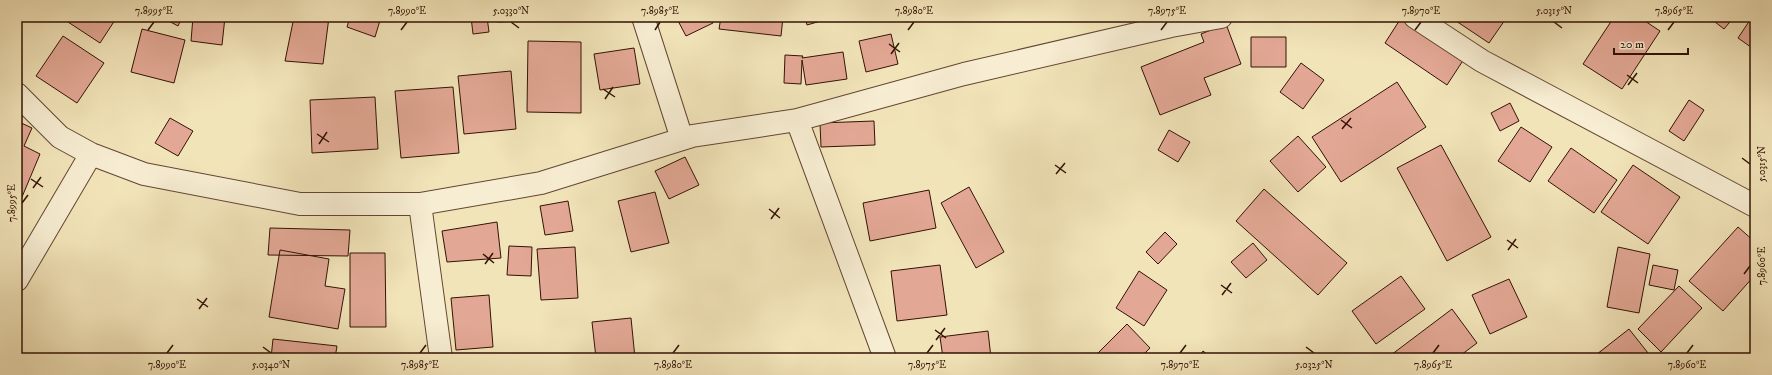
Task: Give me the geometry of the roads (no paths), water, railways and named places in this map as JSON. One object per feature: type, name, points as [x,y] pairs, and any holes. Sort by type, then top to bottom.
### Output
[{"type":"street","points":[[643,17],[682,139]]},
{"type":"street","points":[[17,94],[60,137],[91,154],[144,174],[300,204],[420,204],[541,183],[692,136],[797,120],[964,74],[1170,26],[1222,17]]},
{"type":"street","points":[[1415,17],[1482,61],[1755,206]]},
{"type":"street","points":[[797,120],[885,358]]},
{"type":"street","points":[[17,280],[91,154]]},
{"type":"street","points":[[420,204],[441,358]]}]
